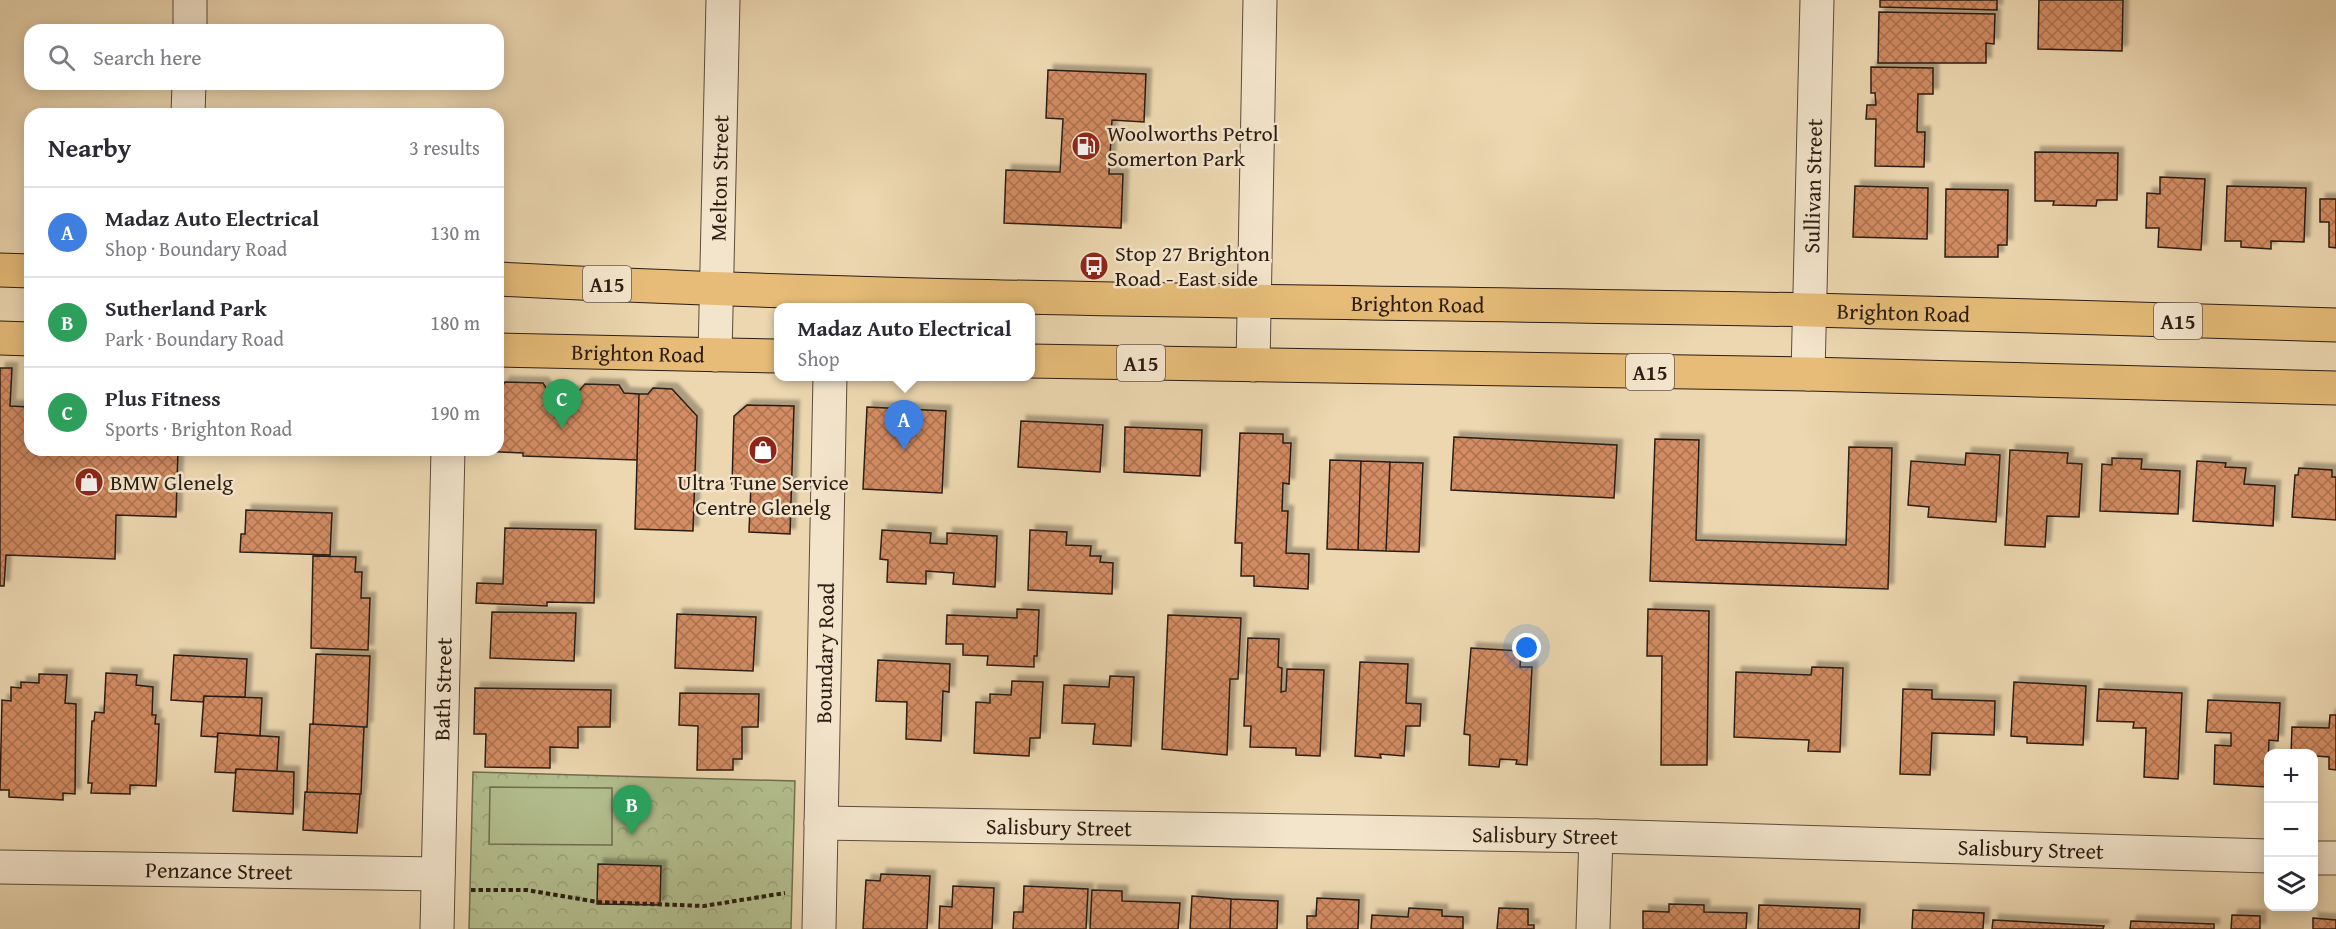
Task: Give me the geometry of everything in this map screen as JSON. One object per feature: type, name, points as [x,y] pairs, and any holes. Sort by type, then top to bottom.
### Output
[{"type":"main road","points":[[0,270],[24,271]]},
{"type":"main road","name":"Brighton Road","points":[[504,279],[717,290],[1254,302],[1810,310],[2336,325]]},
{"type":"main road","points":[[0,338],[24,339]]},
{"type":"main road","name":"Brighton Road","points":[[504,350],[774,356]]},
{"type":"main road","name":"A15","points":[[1035,361],[1808,374],[2336,388]]},
{"type":"street","points":[[190,0],[190,24]]},
{"type":"street","name":"Melton Street","points":[[715,355],[723,0]]},
{"type":"street","points":[[1253,365],[1260,0]]},
{"type":"street","name":"Sullivan Street","points":[[1808,374],[1817,0]]},
{"type":"street","points":[[188,108],[189,90]]},
{"type":"street","name":"Boundary Road","points":[[819,929],[830,381]]},
{"type":"street","name":"Bath Street","points":[[436,929],[448,456]]},
{"type":"street","name":"Salisbury Street","points":[[821,823],[1596,836],[2264,856]]},
{"type":"street","points":[[1593,929],[1596,836]]},
{"type":"street","points":[[2318,858],[2336,858]]},
{"type":"street","name":"Penzance Street","points":[[0,867],[438,881]]},
{"type":"path","points":[[438,881],[527,890],[598,902],[704,906],[776,893],[819,892]]},
{"type":"green space","points":[[473,772],[795,781],[791,929],[469,929]]},
{"type":"green space","points":[[490,787],[612,788],[612,845],[489,844]]},
{"type":"building","points":[[1880,0],[1997,0],[1997,10],[1880,7]]},
{"type":"building","points":[[2039,0],[2123,0],[2122,51],[2038,49]]},
{"type":"building","points":[[1879,12],[1995,14],[1994,44],[1986,43],[1986,63],[1878,63]]},
{"type":"building","points":[[1871,67],[1933,68],[1933,94],[1918,94],[1917,132],[1925,132],[1924,167],[1875,166],[1876,119],[1866,119],[1867,105],[1876,105],[1875,93],[1871,93]]},
{"type":"building","name":"Woolworths Petrol Somerton Park","points":[[1048,70],[1146,74],[1144,122],[1112,120],[1109,174],[1123,174],[1121,228],[1004,223],[1006,170],[1060,172],[1063,119],[1046,118]]},
{"type":"building","points":[[2035,152],[2118,153],[2117,200],[2097,200],[2096,206],[2053,205],[2054,201],[2035,201]]},
{"type":"building","points":[[2160,177],[2205,179],[2201,250],[2158,247],[2159,228],[2146,228],[2147,193],[2160,194]]},
{"type":"building","points":[[1855,186],[1928,188],[1927,239],[1853,237]]},
{"type":"building","points":[[2227,186],[2306,188],[2304,242],[2271,241],[2271,249],[2241,247],[2241,241],[2225,241]]},
{"type":"building","points":[[1946,189],[2008,190],[2007,245],[1998,245],[1998,257],[1945,257]]},
{"type":"building","points":[[2320,199],[2336,199],[2336,248],[2329,247],[2329,222],[2320,222]]},
{"type":"building","name":"BMW Glenelg","points":[[0,368],[12,368],[10,406],[24,407],[24,456],[178,456],[176,517],[116,515],[115,559],[6,555],[4,586],[0,586]]},
{"type":"building","points":[[504,383],[543,383],[548,391],[578,392],[585,384],[619,385],[624,393],[639,394],[637,460],[523,456],[523,453],[504,452]]},
{"type":"building","points":[[653,388],[672,389],[697,416],[693,531],[635,529],[639,394],[648,394]]},
{"type":"building","name":"Ultra Tune Service Centre Glenelg","points":[[747,405],[794,406],[790,534],[749,532],[751,484],[732,484],[734,416]]},
{"type":"building","points":[[867,407],[946,411],[942,493],[863,489]]},
{"type":"building","points":[[1021,421],[1103,425],[1100,472],[1018,467]]},
{"type":"building","points":[[1125,427],[1202,430],[1200,476],[1124,472]]},
{"type":"building","points":[[1240,433],[1283,434],[1283,443],[1291,443],[1289,484],[1283,483],[1282,511],[1288,511],[1286,553],[1309,554],[1308,589],[1254,586],[1254,576],[1241,576],[1242,543],[1235,543]]},
{"type":"building","points":[[1454,437],[1617,445],[1614,498],[1451,490]]},
{"type":"building","points":[[1655,439],[1699,440],[1696,540],[1846,545],[1849,447],[1892,448],[1888,589],[1650,581]]},
{"type":"building","points":[[2010,450],[2068,453],[2067,463],[2082,464],[2079,517],[2047,516],[2045,547],[2005,545]]},
{"type":"building","points":[[1966,453],[2000,455],[1996,522],[1928,517],[1929,507],[1908,505],[1911,461],[1965,465]]},
{"type":"building","points":[[2112,458],[2142,459],[2141,469],[2180,471],[2178,514],[2100,511],[2102,464],[2112,465]]},
{"type":"building","points":[[1330,460],[1361,461],[1358,550],[1327,549]]},
{"type":"building","points":[[1361,461],[1390,462],[1386,551],[1358,550]]},
{"type":"building","points":[[2197,461],[2226,463],[2225,467],[2246,468],[2244,484],[2275,486],[2273,526],[2193,521]]},
{"type":"building","points":[[1390,462],[1423,463],[1419,552],[1386,551]]},
{"type":"building","points":[[2299,468],[2332,470],[2332,477],[2336,477],[2336,520],[2292,517],[2295,475],[2298,475]]},
{"type":"building","points":[[246,510],[332,513],[330,555],[240,552],[241,534],[245,534]]},
{"type":"building","points":[[505,528],[596,530],[594,603],[547,602],[547,606],[476,603],[477,583],[503,584]]},
{"type":"building","points":[[882,530],[931,533],[930,543],[947,544],[947,533],[997,536],[995,587],[953,584],[954,573],[926,571],[926,584],[887,582],[888,560],[880,559]]},
{"type":"building","points":[[1030,530],[1067,532],[1066,545],[1091,546],[1090,556],[1101,556],[1100,562],[1113,563],[1112,594],[1028,590]]},
{"type":"building","points":[[313,556],[356,557],[355,572],[362,572],[361,598],[370,598],[368,650],[311,648]]},
{"type":"building","points":[[1017,609],[1039,610],[1037,656],[1034,656],[1034,667],[987,665],[988,656],[963,655],[963,644],[946,644],[947,615],[1017,618]]},
{"type":"building","points":[[1648,609],[1709,611],[1707,765],[1661,765],[1662,656],[1647,656]]},
{"type":"building","points":[[492,612],[576,613],[574,661],[490,658]]},
{"type":"building","points":[[677,614],[756,617],[753,671],[675,668]]},
{"type":"building","points":[[1168,615],[1241,618],[1238,679],[1230,679],[1227,755],[1162,749]]},
{"type":"building","points":[[1248,638],[1279,639],[1278,667],[1282,668],[1281,692],[1286,691],[1287,669],[1324,670],[1320,756],[1296,755],[1296,748],[1250,747],[1251,726],[1244,726]]},
{"type":"building","points":[[1471,648],[1521,651],[1520,667],[1532,667],[1527,765],[1516,764],[1517,760],[1500,759],[1499,767],[1469,765],[1470,735],[1464,734]]},
{"type":"building","points":[[316,654],[370,656],[367,727],[313,724]]},
{"type":"building","points":[[174,655],[247,659],[245,697],[204,696],[203,702],[171,700]]},
{"type":"building","points":[[878,660],[950,664],[949,692],[943,691],[941,741],[906,739],[907,702],[876,701]]},
{"type":"building","points":[[1360,662],[1408,664],[1406,703],[1421,704],[1420,726],[1406,726],[1404,756],[1380,754],[1381,758],[1355,756]]},
{"type":"building","points":[[1812,667],[1843,668],[1840,752],[1808,751],[1809,740],[1734,737],[1736,672],[1811,675]]},
{"type":"building","points":[[106,673],[137,675],[136,685],[153,687],[152,715],[156,715],[155,724],[159,724],[156,786],[130,785],[130,794],[91,793],[92,783],[88,783],[92,721],[94,721],[95,712],[104,713]]},
{"type":"building","points":[[39,674],[67,675],[65,703],[76,704],[75,794],[63,793],[63,800],[9,797],[9,790],[0,790],[2,700],[11,701],[11,687],[21,688],[21,682],[39,683]]},
{"type":"building","points":[[1110,676],[1134,677],[1131,746],[1093,744],[1095,724],[1062,723],[1064,685],[1109,687]]},
{"type":"building","points":[[1012,681],[1043,682],[1040,738],[1030,738],[1029,756],[974,753],[976,702],[990,703],[990,694],[1011,695]]},
{"type":"building","points":[[2014,682],[2086,686],[2083,745],[2027,743],[2027,737],[2011,736]]},
{"type":"building","points":[[475,688],[611,690],[610,727],[578,727],[578,748],[550,747],[550,768],[485,767],[486,734],[474,734]]},
{"type":"building","points":[[1903,689],[1932,690],[1932,699],[1995,701],[1994,735],[1932,733],[1930,775],[1900,774]]},
{"type":"building","points":[[2099,689],[2182,693],[2178,779],[2144,777],[2146,728],[2133,728],[2134,722],[2097,721]]},
{"type":"building","points":[[680,693],[759,694],[758,727],[742,727],[742,759],[733,759],[733,770],[697,770],[698,726],[679,725]]},
{"type":"building","points":[[204,696],[262,698],[260,736],[218,733],[217,737],[201,736]]},
{"type":"building","points":[[2208,700],[2280,703],[2278,741],[2269,740],[2269,749],[2264,749],[2264,787],[2214,784],[2215,745],[2231,746],[2231,733],[2206,732]]},
{"type":"building","points":[[2330,715],[2336,715],[2336,770],[2329,769],[2329,757],[2318,756],[2318,749],[2291,749],[2292,727],[2329,728]]},
{"type":"building","points":[[310,724],[364,727],[361,794],[307,792]]},
{"type":"building","points":[[218,733],[279,737],[277,771],[236,769],[235,773],[215,772]]},
{"type":"building","points":[[236,769],[294,772],[293,814],[233,811]]},
{"type":"building","points":[[305,792],[360,794],[357,833],[303,830]]},
{"type":"building","points":[[598,864],[661,866],[660,905],[597,904]]},
{"type":"building","points":[[881,874],[930,876],[927,929],[863,929],[866,880],[880,881]]},
{"type":"building","points":[[953,886],[994,888],[992,929],[939,929],[940,906],[952,907]]},
{"type":"building","points":[[1024,886],[1088,889],[1086,929],[1013,929],[1014,912],[1023,912]]},
{"type":"building","points":[[1092,890],[1122,891],[1122,901],[1180,903],[1178,929],[1090,929]]},
{"type":"building","points":[[1192,896],[1231,899],[1230,929],[1190,929]]},
{"type":"building","points":[[1317,898],[1359,900],[1358,929],[1307,929],[1307,916],[1316,916]]},
{"type":"building","points":[[1231,899],[1278,901],[1277,929],[1230,929]]},
{"type":"building","points":[[1669,904],[1704,905],[1704,912],[1747,913],[1746,929],[1643,929],[1643,911],[1669,912]]},
{"type":"building","points":[[1759,905],[1860,909],[1859,929],[1758,929]]},
{"type":"building","points":[[1409,908],[1442,910],[1442,916],[1463,917],[1463,929],[1371,929],[1372,915],[1408,917]]},
{"type":"building","points":[[1499,908],[1528,909],[1528,925],[1534,925],[1534,929],[1497,929]]},
{"type":"building","points":[[1913,910],[1984,913],[1983,929],[1912,929]]},
{"type":"building","points":[[2232,915],[2260,916],[2260,929],[2231,929]]},
{"type":"building","points":[[2313,918],[2336,920],[2336,929],[2313,929]]},
{"type":"building","points":[[1993,920],[2104,926],[2103,929],[1992,929]]},
{"type":"building","points":[[2131,921],[2214,924],[2214,929],[2130,929]]},
{"type":"place","name":"Woolworths Petrol Somerton Park","points":[[1086,146]]},
{"type":"place","name":"Stop 27 Brighton Road - East side","points":[[1094,266]]},
{"type":"place","name":"Plus Fitness","points":[[562,429]]},
{"type":"place","name":"Ultra Tune Service Centre Glenelg","points":[[763,450]]},
{"type":"place","name":"Madaz Auto Electrical","points":[[904,450]]},
{"type":"place","name":"BMW Glenelg","points":[[89,482]]},
{"type":"place","name":"Sutherland Park","points":[[632,835]]}]
